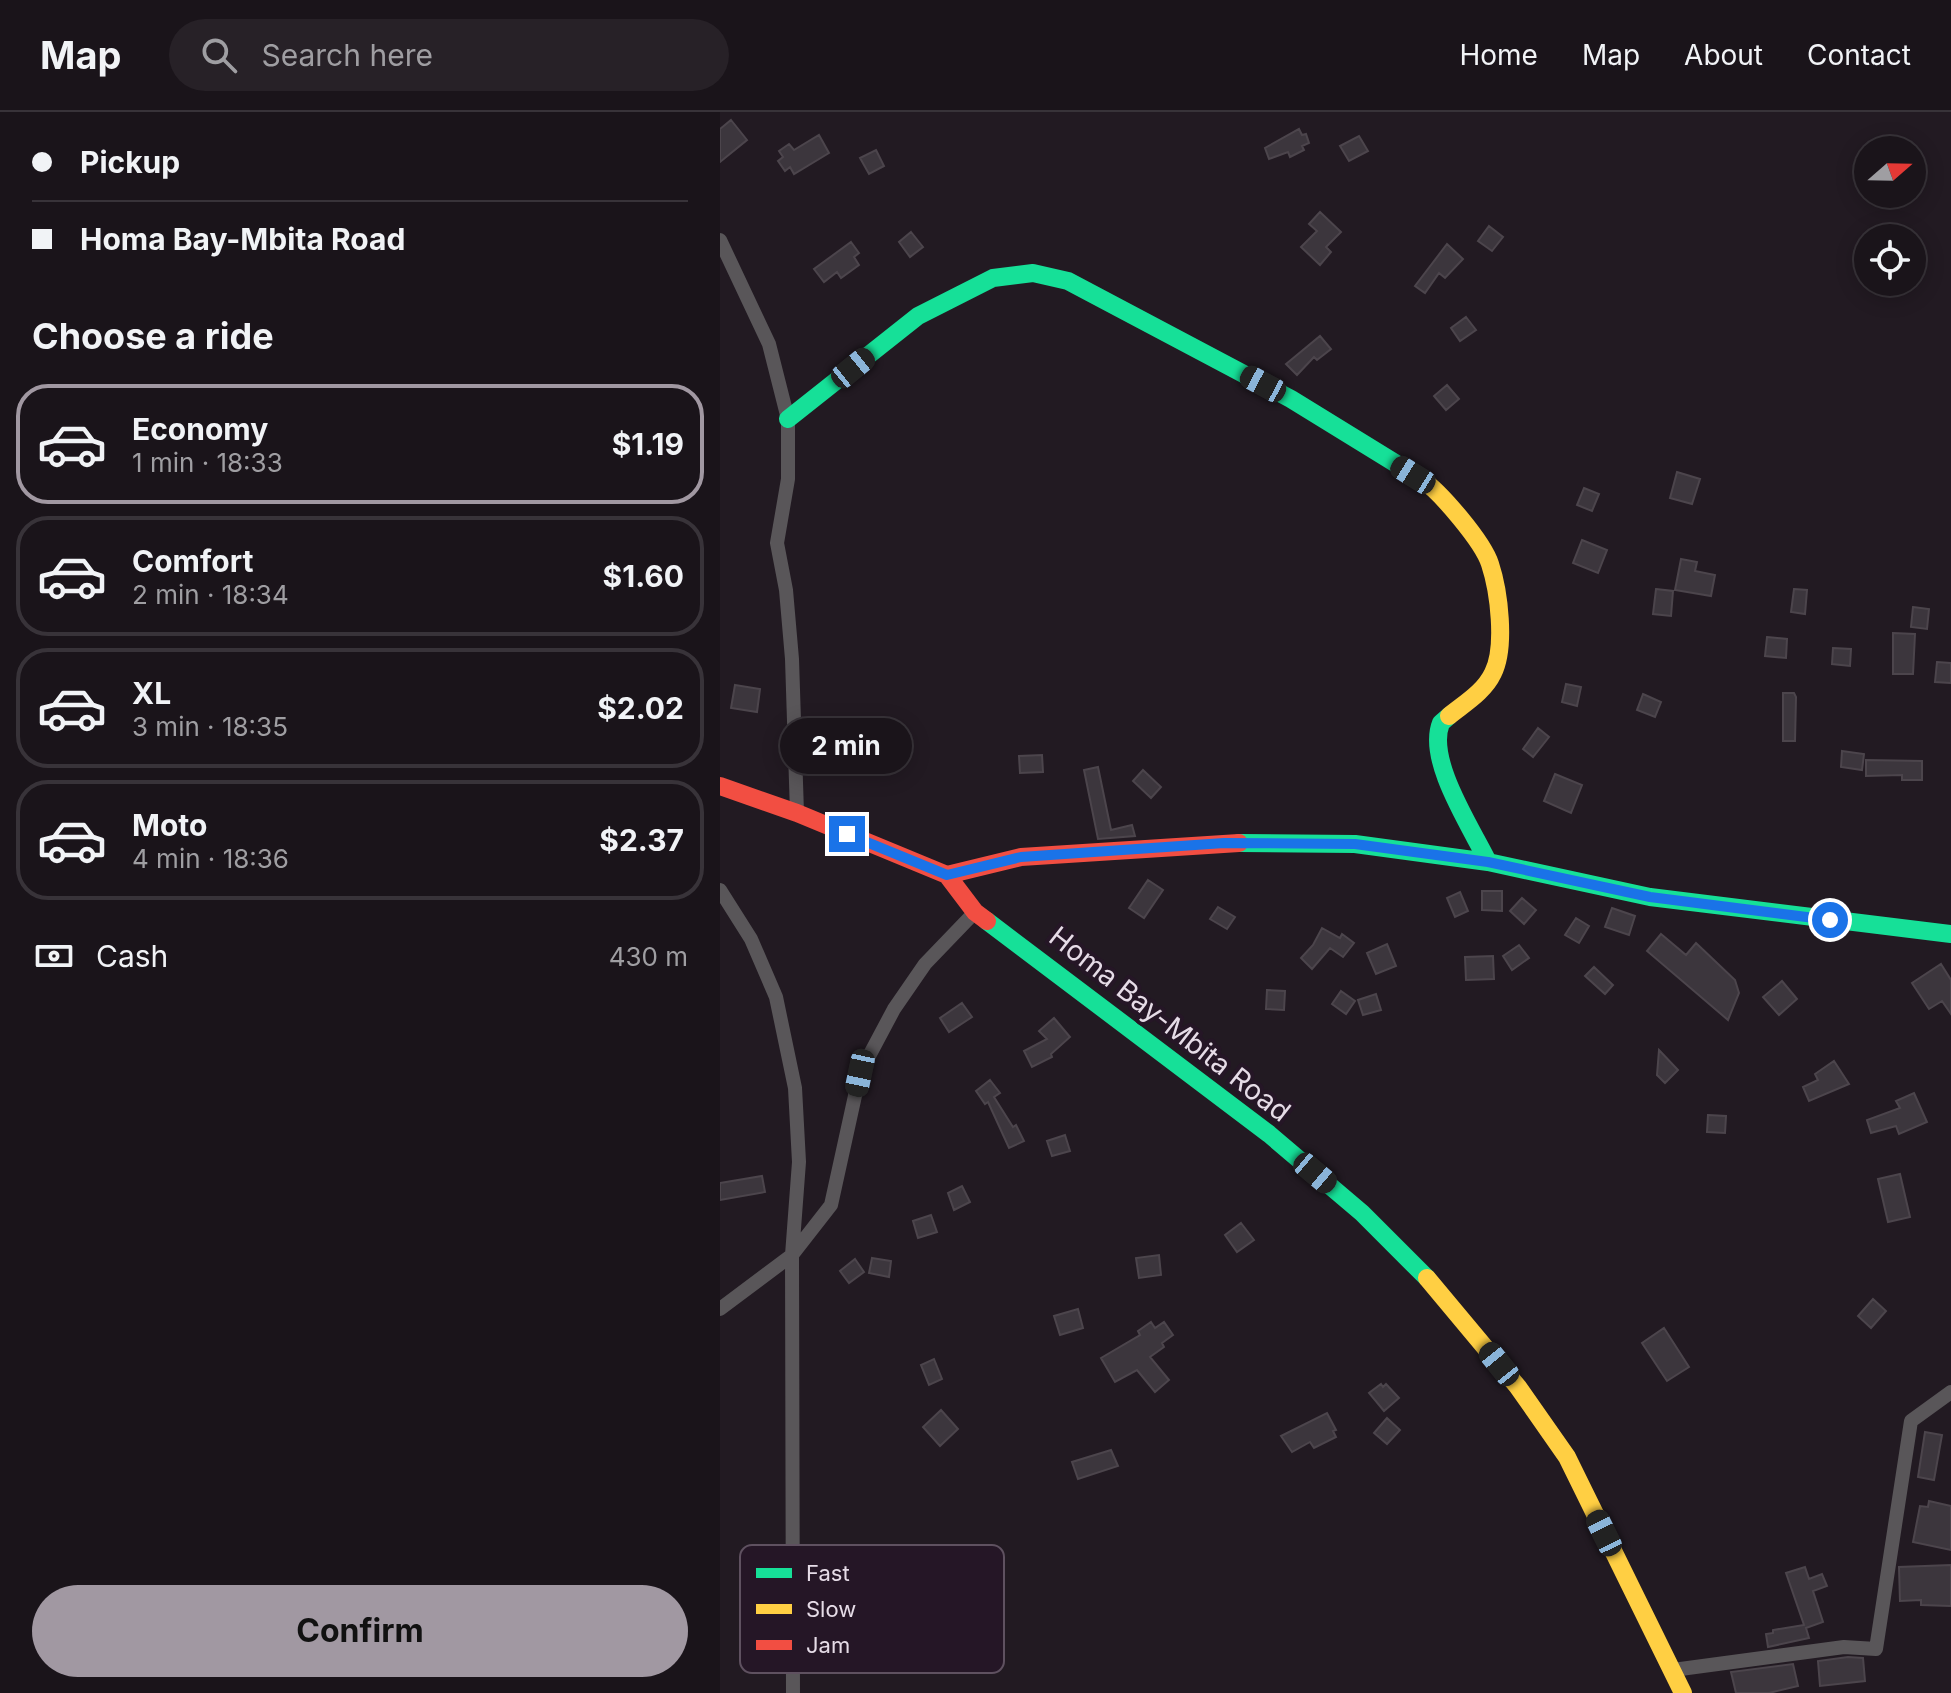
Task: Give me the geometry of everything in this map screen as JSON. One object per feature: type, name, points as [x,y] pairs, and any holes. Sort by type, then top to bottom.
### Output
[{"type":"main road","points":[[788,419],[918,316],[993,278],[1033,273],[1068,281],[1291,399],[1438,490],[1490,562],[1501,630],[1495,670],[1485,687],[1441,723],[1437,733],[1445,775],[1488,862]]},
{"type":"main road","points":[[720,786],[797,813],[947,875],[1021,857],[1224,843],[1355,844],[1488,862],[1650,897],[1951,934]]},
{"type":"main road","name":"Homa Bay-Mbita Road","points":[[947,875],[975,912],[1056,970],[1269,1134],[1362,1213],[1443,1295],[1518,1387],[1567,1457],[1683,1693]]},
{"type":"street","points":[[720,240],[769,344],[788,419],[788,479],[777,543],[792,659],[797,813]]},
{"type":"street","points":[[720,890],[751,939],[776,997],[795,1088],[799,1162],[792,1255],[793,1545]]},
{"type":"street","points":[[720,1309],[792,1255],[831,1205],[860,1073],[894,1009],[925,964],[975,912]]},
{"type":"street","points":[[1673,1670],[1844,1647],[1876,1649],[1911,1421],[1951,1392]]},
{"type":"street","points":[[793,1673],[793,1693]]},
{"type":"building","points":[[731,120],[747,140],[720,162],[720,129]]},
{"type":"building","points":[[1299,129],[1302,135],[1306,134],[1309,143],[1302,146],[1304,150],[1290,157],[1288,152],[1269,159],[1265,148]]},
{"type":"building","points":[[819,135],[829,153],[794,174],[790,167],[785,171],[778,161],[783,157],[779,151],[789,144],[794,150]]},
{"type":"building","points":[[1359,136],[1368,151],[1349,161],[1340,146]]},
{"type":"building","points":[[876,150],[884,166],[869,174],[860,158]]},
{"type":"building","points":[[1320,212],[1341,232],[1326,247],[1331,252],[1320,265],[1301,247],[1317,231],[1309,224]]},
{"type":"building","points":[[1489,226],[1503,237],[1492,251],[1478,241]]},
{"type":"building","points":[[911,232],[923,247],[910,257],[899,242]]},
{"type":"building","points":[[851,242],[859,253],[854,257],[859,265],[841,278],[837,272],[824,282],[814,269]]},
{"type":"building","points":[[1447,244],[1463,259],[1445,278],[1439,273],[1425,293],[1415,286]]},
{"type":"building","points":[[1466,317],[1476,330],[1460,341],[1451,328]]},
{"type":"building","points":[[1320,336],[1331,349],[1317,360],[1314,357],[1297,375],[1286,364]]},
{"type":"building","points":[[1447,385],[1459,399],[1446,410],[1434,396]]},
{"type":"building","points":[[1677,472],[1700,479],[1692,504],[1670,498]]},
{"type":"building","points":[[1584,488],[1599,494],[1592,511],[1577,505]]},
{"type":"building","points":[[1582,540],[1607,550],[1598,573],[1573,563]]},
{"type":"building","points":[[1681,559],[1697,562],[1695,571],[1715,575],[1711,596],[1675,590]]},
{"type":"building","points":[[1656,589],[1673,591],[1671,616],[1653,614]]},
{"type":"building","points":[[1794,589],[1807,590],[1805,614],[1791,612]]},
{"type":"building","points":[[1913,607],[1929,609],[1927,629],[1911,627]]},
{"type":"building","points":[[1893,633],[1915,634],[1913,674],[1893,674]]},
{"type":"building","points":[[1767,637],[1787,639],[1786,658],[1765,656]]},
{"type":"building","points":[[1833,648],[1851,649],[1850,666],[1832,664]]},
{"type":"building","points":[[1937,662],[1951,663],[1951,683],[1935,682]]},
{"type":"building","points":[[1566,684],[1581,687],[1577,706],[1562,702]]},
{"type":"building","points":[[735,685],[760,689],[757,712],[731,708]]},
{"type":"building","points":[[1783,693],[1794,693],[1796,697],[1795,741],[1783,741]]},
{"type":"building","points":[[1643,694],[1661,702],[1655,717],[1637,710]]},
{"type":"building","points":[[1538,728],[1549,737],[1533,757],[1523,749]]},
{"type":"building","points":[[1842,751],[1864,754],[1862,770],[1841,767]]},
{"type":"building","points":[[1042,755],[1043,772],[1020,773],[1019,756]]},
{"type":"building","points":[[1866,760],[1922,761],[1922,780],[1902,780],[1902,775],[1866,776]]},
{"type":"building","points":[[1098,767],[1111,830],[1132,825],[1135,836],[1098,839],[1084,770]]},
{"type":"building","points":[[1143,770],[1161,787],[1151,798],[1133,781]]},
{"type":"building","points":[[1555,774],[1582,785],[1571,813],[1544,801]]},
{"type":"building","points":[[1148,880],[1163,890],[1144,918],[1129,908]]},
{"type":"building","points":[[1482,891],[1502,891],[1502,911],[1482,910]]},
{"type":"building","points":[[1460,892],[1468,911],[1455,917],[1447,898]]},
{"type":"building","points":[[1522,898],[1536,910],[1524,924],[1510,911]]},
{"type":"building","points":[[1218,907],[1235,917],[1227,929],[1210,919]]},
{"type":"building","points":[[1612,908],[1635,916],[1629,935],[1605,927]]},
{"type":"building","points":[[1576,918],[1589,926],[1579,943],[1565,935]]},
{"type":"building","points":[[1322,928],[1340,938],[1342,934],[1354,943],[1343,957],[1330,948],[1312,969],[1301,958]]},
{"type":"building","points":[[1661,934],[1686,955],[1696,943],[1735,980],[1739,993],[1728,1020],[1647,951]]},
{"type":"building","points":[[1387,944],[1396,966],[1376,974],[1367,953]]},
{"type":"building","points":[[1519,945],[1529,958],[1512,970],[1503,956]]},
{"type":"building","points":[[1493,956],[1494,979],[1466,980],[1465,957]]},
{"type":"building","points":[[1941,964],[1951,980],[1951,1014],[1942,1001],[1929,1009],[1912,983]]},
{"type":"building","points":[[1594,967],[1613,985],[1605,994],[1585,976]]},
{"type":"building","points":[[1782,981],[1797,999],[1779,1015],[1763,997]]},
{"type":"building","points":[[1267,990],[1285,991],[1284,1010],[1266,1009]]},
{"type":"building","points":[[1341,991],[1355,1001],[1346,1014],[1332,1004]]},
{"type":"building","points":[[1376,994],[1381,1010],[1363,1015],[1358,1000]]},
{"type":"building","points":[[962,1003],[972,1017],[949,1032],[940,1018]]},
{"type":"building","points":[[1054,1018],[1070,1037],[1051,1054],[1052,1057],[1032,1067],[1024,1051],[1047,1039],[1039,1031]]},
{"type":"building","points":[[1659,1050],[1678,1070],[1665,1083],[1657,1075]]},
{"type":"building","points":[[1834,1061],[1849,1084],[1809,1101],[1803,1087],[1818,1080],[1815,1074]]},
{"type":"building","points":[[990,1080],[1000,1093],[994,1097],[1013,1127],[1016,1125],[1024,1141],[1009,1148],[988,1102],[985,1104],[976,1091]]},
{"type":"building","points":[[1914,1093],[1927,1122],[1899,1134],[1896,1126],[1871,1133],[1867,1120],[1900,1108],[1896,1101]]},
{"type":"building","points":[[1708,1115],[1726,1116],[1725,1133],[1707,1132]]},
{"type":"building","points":[[1065,1135],[1070,1151],[1052,1156],[1047,1141]]},
{"type":"building","points":[[1900,1174],[1910,1217],[1888,1222],[1878,1179]]},
{"type":"building","points":[[762,1176],[765,1192],[720,1200],[720,1183]]},
{"type":"building","points":[[962,1186],[970,1202],[954,1210],[948,1193]]},
{"type":"building","points":[[931,1215],[937,1232],[918,1238],[913,1221]]},
{"type":"building","points":[[1241,1223],[1254,1240],[1237,1252],[1225,1235]]},
{"type":"building","points":[[1159,1255],[1161,1275],[1139,1278],[1136,1258]]},
{"type":"building","points":[[872,1258],[891,1261],[889,1277],[869,1273]]},
{"type":"building","points":[[855,1259],[864,1272],[849,1283],[840,1271]]},
{"type":"building","points":[[1873,1299],[1886,1311],[1871,1328],[1858,1316]]},
{"type":"building","points":[[1078,1309],[1083,1328],[1060,1335],[1054,1316]]},
{"type":"building","points":[[1151,1322],[1155,1328],[1164,1322],[1173,1335],[1162,1343],[1164,1347],[1150,1357],[1169,1380],[1155,1392],[1137,1370],[1115,1382],[1101,1358],[1140,1335],[1138,1331]]},
{"type":"building","points":[[1664,1328],[1689,1367],[1667,1381],[1642,1343]]},
{"type":"building","points":[[934,1359],[942,1379],[929,1385],[921,1365]]},
{"type":"building","points":[[1381,1384],[1383,1387],[1386,1384],[1399,1398],[1384,1411],[1369,1393]]},
{"type":"building","points":[[941,1410],[958,1429],[940,1446],[923,1427]]},
{"type":"building","points":[[1327,1413],[1336,1430],[1333,1431],[1336,1437],[1314,1448],[1310,1442],[1292,1452],[1281,1436]]},
{"type":"building","points":[[1387,1418],[1400,1430],[1387,1444],[1374,1433]]},
{"type":"building","points":[[1925,1432],[1942,1435],[1934,1480],[1918,1477]]},
{"type":"building","points":[[1111,1450],[1118,1466],[1078,1479],[1072,1462]]},
{"type":"building","points":[[1929,1501],[1951,1506],[1951,1550],[1913,1542],[1920,1506],[1928,1507]]},
{"type":"building","points":[[1951,1565],[1951,1606],[1921,1605],[1921,1600],[1900,1601],[1899,1567]]},
{"type":"building","points":[[1805,1567],[1809,1579],[1822,1574],[1827,1586],[1813,1591],[1823,1622],[1806,1628],[1809,1638],[1768,1647],[1766,1634],[1804,1625],[1786,1573]]},
{"type":"building","points":[[1863,1658],[1865,1681],[1820,1686],[1818,1661]]},
{"type":"building","points":[[1793,1664],[1798,1686],[1769,1693],[1736,1693],[1731,1672]]},
{"type":"traffic: fast","points":[[788,419],[918,316],[993,278],[1033,273],[1068,281],[1291,399],[1421,479]]},
{"type":"traffic: fast","points":[[1449,716],[1441,723],[1438,738],[1445,774],[1488,862]]},
{"type":"traffic: fast","points":[[1239,843],[1355,844],[1488,862],[1650,897],[1951,934]]},
{"type":"traffic: fast","points":[[987,921],[1269,1134],[1362,1213],[1427,1278]]},
{"type":"traffic: slow","points":[[1421,479],[1449,505],[1479,543],[1490,564],[1498,603],[1499,649],[1493,673],[1479,692],[1449,716]]},
{"type":"traffic: slow","points":[[1427,1278],[1518,1387],[1567,1457],[1683,1693]]},
{"type":"traffic: jam","points":[[720,786],[797,813],[947,875],[975,912],[987,921]]},
{"type":"traffic: jam","points":[[947,875],[1021,857],[1239,843]]},
{"type":"route","points":[[847,834],[947,875],[1021,857],[1224,843],[1355,844],[1426,851],[1488,862],[1650,897],[1830,920]]}]
